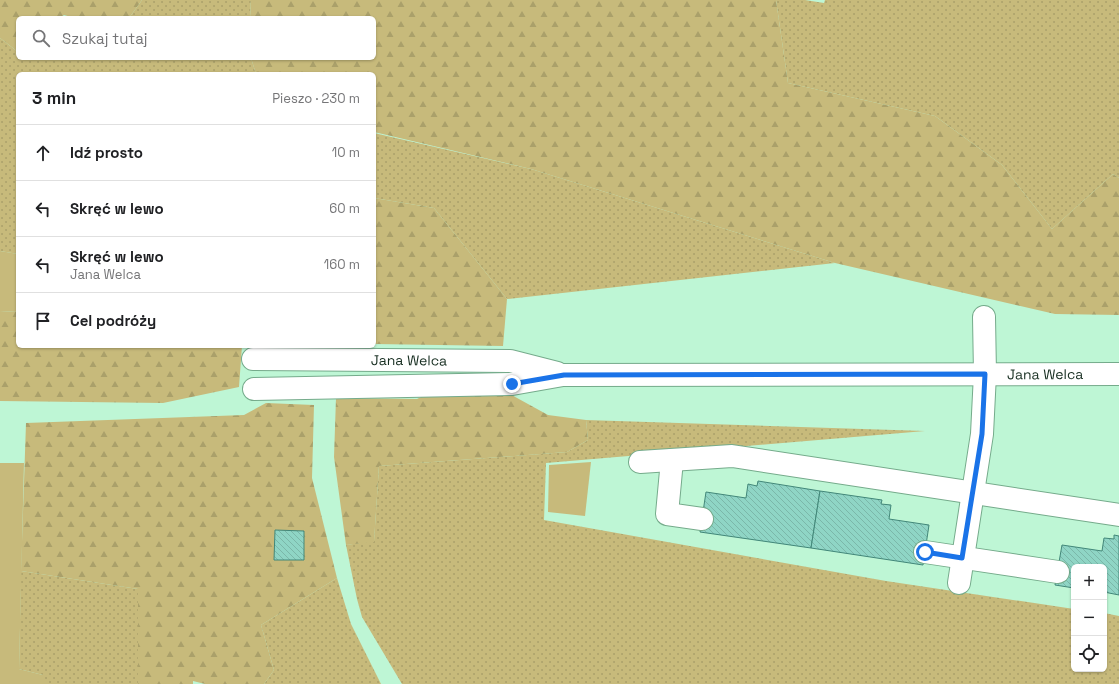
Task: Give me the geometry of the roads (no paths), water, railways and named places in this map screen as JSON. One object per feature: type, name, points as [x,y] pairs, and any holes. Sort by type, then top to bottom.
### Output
[{"type":"street","points":[[959,582],[982,434],[985,374],[984,317]]},
{"type":"street","name":"Jana Welca","points":[[253,358],[510,361],[564,375]]},
{"type":"street","name":"Jana Welca","points":[[254,389],[512,384],[564,375],[1119,374]]},
{"type":"street","points":[[640,462],[732,456],[1119,515]]},
{"type":"street","points":[[672,460],[667,514],[702,519]]},
{"type":"street","points":[[925,552],[1058,572]]}]
